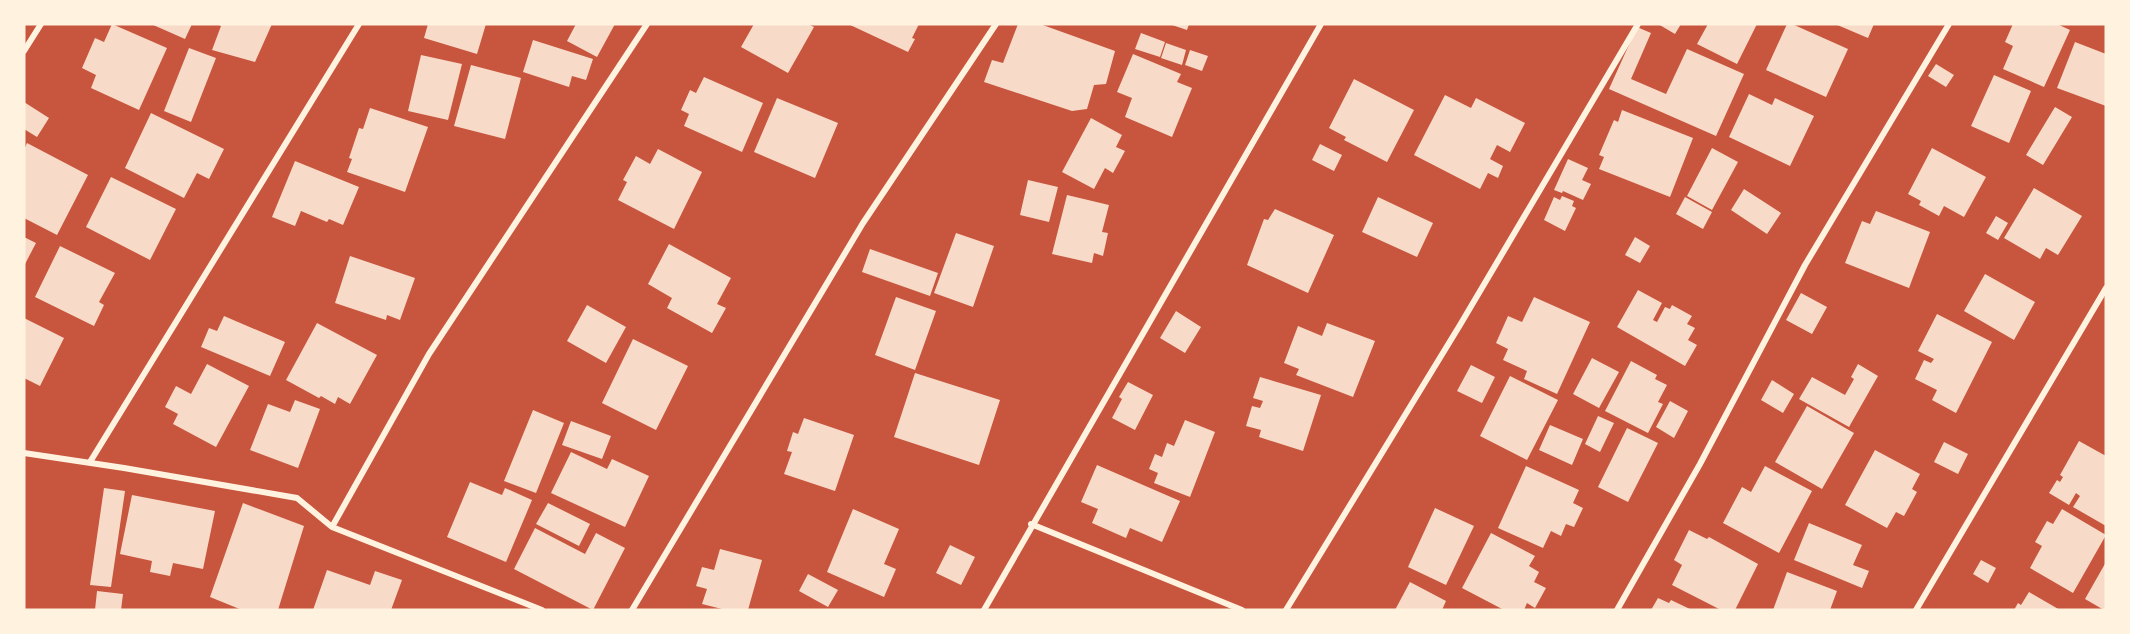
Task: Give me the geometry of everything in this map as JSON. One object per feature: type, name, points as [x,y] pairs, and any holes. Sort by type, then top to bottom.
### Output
[{"type":"street","points":[[24,51],[41,24]]},
{"type":"street","points":[[90,462],[359,24]]},
{"type":"street","points":[[332,527],[429,354],[647,24]]},
{"type":"street","points":[[633,610],[863,223],[996,24]]},
{"type":"street","points":[[984,610],[1031,524],[1321,24]]},
{"type":"street","points":[[1286,610],[1460,326],[1638,24]]},
{"type":"street","points":[[1617,610],[1700,464],[1805,265],[1949,24]]},
{"type":"street","points":[[1917,610],[2106,288]]},
{"type":"street","points":[[24,453],[90,462],[297,498],[332,527],[542,610]]},
{"type":"street","points":[[1031,524],[1242,610]]},
{"type":"building","points":[[112,24],[167,48],[139,110],[91,88],[96,75],[82,68],[95,38],[104,42]]},
{"type":"building","points":[[151,24],[192,24],[185,39]]},
{"type":"building","points":[[217,24],[272,24],[255,62],[212,50],[221,26]]},
{"type":"building","points":[[428,24],[486,24],[477,54],[424,38]]},
{"type":"building","points":[[576,24],[615,24],[597,57],[567,41]]},
{"type":"building","points":[[754,24],[808,24],[814,27],[788,73],[741,47]]},
{"type":"building","points":[[848,24],[919,24],[908,52]]},
{"type":"building","points":[[1018,24],[1040,24],[1115,51],[1106,84],[1094,85],[1087,109],[1072,111],[984,82],[992,60],[1003,63]]},
{"type":"building","points":[[1169,24],[1189,24],[1187,30]]},
{"type":"building","points":[[1658,24],[1681,24],[1675,34]]},
{"type":"building","points":[[1708,24],[1757,24],[1737,64],[1697,44]]},
{"type":"building","points":[[1787,24],[1792,24],[1848,49],[1826,97],[1766,70]]},
{"type":"building","points":[[1835,24],[1874,24],[1868,38]]},
{"type":"building","points":[[2013,24],[2057,24],[2070,30],[2044,87],[2003,69],[2013,46],[2005,42]]},
{"type":"building","points":[[1637,27],[1651,33],[1631,79],[1666,94],[1687,49],[1744,74],[1716,136],[1609,89]]},
{"type":"building","points":[[1141,33],[1165,42],[1160,57],[1135,49]]},
{"type":"building","points":[[533,40],[593,59],[586,80],[572,76],[569,87],[523,72]]},
{"type":"building","points":[[2075,42],[2106,54],[2106,106],[2057,88]]},
{"type":"building","points":[[1166,43],[1186,50],[1182,65],[1161,58]]},
{"type":"building","points":[[189,48],[216,58],[191,122],[164,111]]},
{"type":"building","points":[[1190,50],[1208,56],[1202,71],[1185,65]]},
{"type":"building","points":[[1133,54],[1181,74],[1177,82],[1192,88],[1172,137],[1125,117],[1132,98],[1117,92]]},
{"type":"building","points":[[421,55],[462,64],[448,120],[408,111]]},
{"type":"building","points":[[1936,64],[1954,75],[1946,87],[1928,76]]},
{"type":"building","points":[[471,65],[521,78],[505,139],[454,126]]},
{"type":"building","points":[[1994,75],[2031,91],[2009,143],[1971,126]]},
{"type":"building","points":[[704,77],[763,103],[742,152],[684,126],[689,114],[681,110],[690,90],[696,93]]},
{"type":"building","points":[[1354,79],[1414,110],[1387,162],[1344,140],[1346,137],[1329,128]]},
{"type":"building","points":[[1749,94],[1772,105],[1775,98],[1814,116],[1790,166],[1729,137]]},
{"type":"building","points":[[1445,95],[1471,108],[1476,98],[1525,123],[1510,152],[1497,145],[1490,159],[1503,166],[1498,178],[1488,173],[1480,189],[1414,155]]},
{"type":"building","points":[[777,98],[838,123],[815,178],[754,152]]},
{"type":"building","points":[[24,102],[49,118],[37,137],[24,129]]},
{"type":"building","points":[[2055,107],[2072,117],[2043,165],[2026,155]]},
{"type":"building","points":[[370,108],[428,127],[405,192],[347,172],[359,128],[363,129]]},
{"type":"building","points":[[1622,110],[1693,138],[1670,197],[1599,169],[1604,157],[1599,155],[1614,120],[1618,122]]},
{"type":"building","points":[[151,113],[224,149],[209,179],[197,173],[184,198],[125,168]]},
{"type":"building","points":[[1091,118],[1122,135],[1116,147],[1125,151],[1113,173],[1105,168],[1094,189],[1062,172]]},
{"type":"building","points":[[27,143],[88,175],[57,235],[24,218],[24,150]]},
{"type":"building","points":[[1320,144],[1342,155],[1334,171],[1312,160]]},
{"type":"building","points":[[1712,148],[1738,162],[1712,210],[1687,196]]},
{"type":"building","points":[[1932,148],[1986,177],[1964,217],[1944,206],[1939,216],[1919,205],[1921,201],[1908,194]]},
{"type":"building","points":[[658,149],[702,172],[674,229],[618,200],[627,182],[623,180],[636,156],[650,164]]},
{"type":"building","points":[[1568,159],[1588,168],[1582,180],[1591,184],[1583,200],[1563,191],[1562,193],[1554,190]]},
{"type":"building","points":[[295,161],[359,187],[343,225],[329,219],[327,222],[301,211],[295,226],[272,217]]},
{"type":"building","points":[[111,177],[176,209],[150,260],[86,227]]},
{"type":"building","points":[[1028,180],[1058,187],[1049,222],[1020,215]]},
{"type":"building","points":[[2034,188],[2082,216],[2058,255],[2046,248],[2040,259],[2004,238]]},
{"type":"building","points":[[1744,189],[1781,213],[1767,234],[1731,210]]},
{"type":"building","points":[[1067,195],[1109,205],[1102,232],[1108,233],[1103,256],[1094,253],[1092,263],[1052,254]]},
{"type":"building","points":[[1562,196],[1574,201],[1572,206],[1576,208],[1565,231],[1544,220],[1554,197],[1560,200]]},
{"type":"building","points":[[1378,197],[1433,223],[1417,257],[1362,232]]},
{"type":"building","points":[[1685,197],[1712,212],[1703,229],[1676,214]]},
{"type":"building","points":[[1275,209],[1334,235],[1308,293],[1247,265],[1264,219],[1268,220]]},
{"type":"building","points":[[1876,211],[1930,232],[1909,288],[1845,263],[1862,221],[1870,224]]},
{"type":"building","points":[[1996,216],[2008,223],[1998,240],[1986,233]]},
{"type":"building","points":[[956,233],[994,246],[973,307],[934,293]]},
{"type":"building","points":[[24,237],[36,243],[24,266]]},
{"type":"building","points":[[1635,237],[1650,246],[1640,263],[1625,255]]},
{"type":"building","points":[[669,244],[731,278],[717,304],[726,308],[712,333],[667,308],[672,298],[648,284]]},
{"type":"building","points":[[60,246],[115,273],[99,302],[104,305],[94,326],[35,297]]},
{"type":"building","points":[[870,249],[938,273],[930,296],[862,272]]},
{"type":"building","points":[[350,256],[415,278],[400,320],[387,315],[386,320],[335,303]]},
{"type":"building","points":[[1985,274],[2035,302],[2014,340],[1964,311]]},
{"type":"building","points":[[1638,290],[1662,303],[1653,320],[1657,322],[1665,307],[1670,309],[1672,305],[1692,316],[1687,324],[1695,328],[1688,340],[1697,345],[1685,366],[1617,327]]},
{"type":"building","points":[[1801,293],[1827,307],[1812,334],[1786,320]]},
{"type":"building","points":[[896,297],[936,311],[915,370],[875,355]]},
{"type":"building","points":[[1534,297],[1590,322],[1557,394],[1524,379],[1527,371],[1503,360],[1508,349],[1496,343],[1508,316],[1522,322]]},
{"type":"building","points":[[587,305],[626,327],[606,363],[567,341]]},
{"type":"building","points":[[1176,311],[1201,327],[1185,353],[1160,338]]},
{"type":"building","points":[[1937,314],[1992,342],[1956,413],[1932,400],[1937,390],[1915,379],[1924,360],[1931,363],[1934,359],[1918,351]]},
{"type":"building","points":[[224,316],[285,342],[270,376],[201,347],[209,328],[217,331]]},
{"type":"building","points":[[24,318],[64,338],[40,386],[24,378]]},
{"type":"building","points":[[317,323],[377,355],[350,404],[338,397],[335,404],[321,396],[319,398],[286,380]]},
{"type":"building","points":[[1327,323],[1375,341],[1353,397],[1296,375],[1299,369],[1284,363],[1298,326],[1322,336]]},
{"type":"building","points":[[633,339],[688,366],[656,430],[602,403]]},
{"type":"building","points":[[1592,358],[1619,372],[1599,408],[1573,394]]},
{"type":"building","points":[[1631,361],[1657,375],[1655,379],[1667,385],[1658,402],[1663,404],[1648,433],[1605,411]]},
{"type":"building","points":[[207,364],[249,386],[216,447],[173,424],[178,414],[165,407],[176,386],[191,394]]},
{"type":"building","points":[[1858,364],[1878,376],[1849,427],[1799,399],[1812,377],[1845,395],[1854,379],[1851,377]]},
{"type":"building","points":[[1471,365],[1495,377],[1482,403],[1457,391]]},
{"type":"building","points":[[915,373],[1000,400],[979,465],[894,437]]},
{"type":"building","points":[[1510,376],[1558,400],[1527,460],[1480,436]]},
{"type":"building","points":[[1260,377],[1321,395],[1303,451],[1259,437],[1261,430],[1246,426],[1252,406],[1260,408],[1263,401],[1253,398]]},
{"type":"building","points":[[1772,380],[1794,394],[1783,413],[1761,400]]},
{"type":"building","points":[[1128,382],[1153,395],[1135,430],[1112,418],[1122,399],[1119,397]]},
{"type":"building","points":[[295,400],[320,409],[298,468],[250,450],[268,404],[290,412]]},
{"type":"building","points":[[1670,401],[1688,411],[1674,438],[1656,427]]},
{"type":"building","points":[[1807,406],[1854,433],[1822,489],[1775,462]]},
{"type":"building","points":[[533,410],[564,423],[536,493],[504,481]]},
{"type":"building","points":[[1598,416],[1614,423],[1600,452],[1585,444]]},
{"type":"building","points":[[804,418],[854,435],[835,491],[784,474],[792,452],[787,451],[793,432],[798,434]]},
{"type":"building","points":[[1185,420],[1215,432],[1190,497],[1154,483],[1158,473],[1149,469],[1155,454],[1162,457],[1167,443],[1174,446]]},
{"type":"building","points":[[571,421],[611,436],[602,459],[562,445]]},
{"type":"building","points":[[1550,425],[1583,439],[1572,465],[1539,450]]},
{"type":"building","points":[[1627,428],[1658,443],[1628,502],[1598,487]]},
{"type":"building","points":[[2079,441],[2106,456],[2106,526],[2073,507],[2080,496],[2076,493],[2069,505],[2049,493],[2057,480],[2060,482],[2063,477],[2060,475]]},
{"type":"building","points":[[1944,442],[1968,454],[1958,474],[1934,462]]},
{"type":"building","points":[[1875,450],[1920,474],[1912,489],[1917,492],[1904,516],[1896,512],[1887,528],[1845,505]]},
{"type":"building","points":[[571,452],[607,469],[612,459],[649,476],[625,527],[551,493]]},
{"type":"building","points":[[1097,465],[1180,501],[1162,542],[1130,528],[1126,538],[1092,523],[1098,509],[1081,502]]},
{"type":"building","points":[[1526,466],[1579,490],[1573,503],[1583,508],[1574,527],[1566,524],[1561,536],[1551,531],[1543,548],[1498,528]]},
{"type":"building","points":[[1765,466],[1812,491],[1779,553],[1723,523],[1742,487],[1751,492]]},
{"type":"building","points":[[470,482],[502,495],[505,488],[532,500],[506,562],[447,537]]},
{"type":"building","points":[[104,488],[125,491],[111,587],[90,585]]},
{"type":"building","points":[[132,495],[215,511],[203,569],[173,563],[170,576],[150,572],[152,561],[120,554]]},
{"type":"building","points":[[243,503],[304,526],[278,610],[242,610],[210,597]]},
{"type":"building","points":[[548,503],[590,524],[579,546],[536,524]]},
{"type":"building","points":[[1435,508],[1474,526],[1446,585],[1408,567]]},
{"type":"building","points":[[853,509],[899,529],[884,564],[896,569],[884,597],[827,572]]},
{"type":"building","points":[[2062,509],[2106,535],[2073,593],[2030,568],[2042,546],[2035,542],[2047,521],[2053,524]]},
{"type":"building","points":[[1809,523],[1862,545],[1853,565],[1869,571],[1862,588],[1794,560]]},
{"type":"building","points":[[535,528],[585,554],[596,533],[625,548],[593,610],[514,569]]},
{"type":"building","points":[[1689,530],[1707,539],[1709,537],[1758,564],[1735,610],[1721,610],[1672,585],[1682,565],[1674,560]]},
{"type":"building","points":[[1491,533],[1535,556],[1529,566],[1539,572],[1534,582],[1546,588],[1535,608],[1527,603],[1524,610],[1504,610],[1462,588]]},
{"type":"building","points":[[950,545],[975,557],[961,585],[936,573]]},
{"type":"building","points":[[720,549],[762,560],[748,610],[726,610],[702,604],[707,589],[696,586],[702,567],[714,570]]},
{"type":"building","points":[[1981,560],[1996,568],[1988,583],[1973,574]]},
{"type":"building","points":[[2106,562],[2106,610],[2104,610],[2085,599]]},
{"type":"building","points":[[327,570],[370,585],[375,571],[402,580],[391,610],[313,610]]},
{"type":"building","points":[[1787,572],[1837,591],[1830,610],[1773,610]]},
{"type":"building","points":[[808,574],[838,590],[828,607],[799,591]]},
{"type":"building","points":[[1410,582],[1446,601],[1442,610],[1395,610]]},
{"type":"building","points":[[97,591],[123,594],[121,610],[95,610]]},
{"type":"building","points":[[2029,592],[2060,610],[2014,610],[2018,603],[2021,605]]},
{"type":"building","points":[[1658,598],[1669,603],[1671,600],[1692,610],[1651,610]]}]
